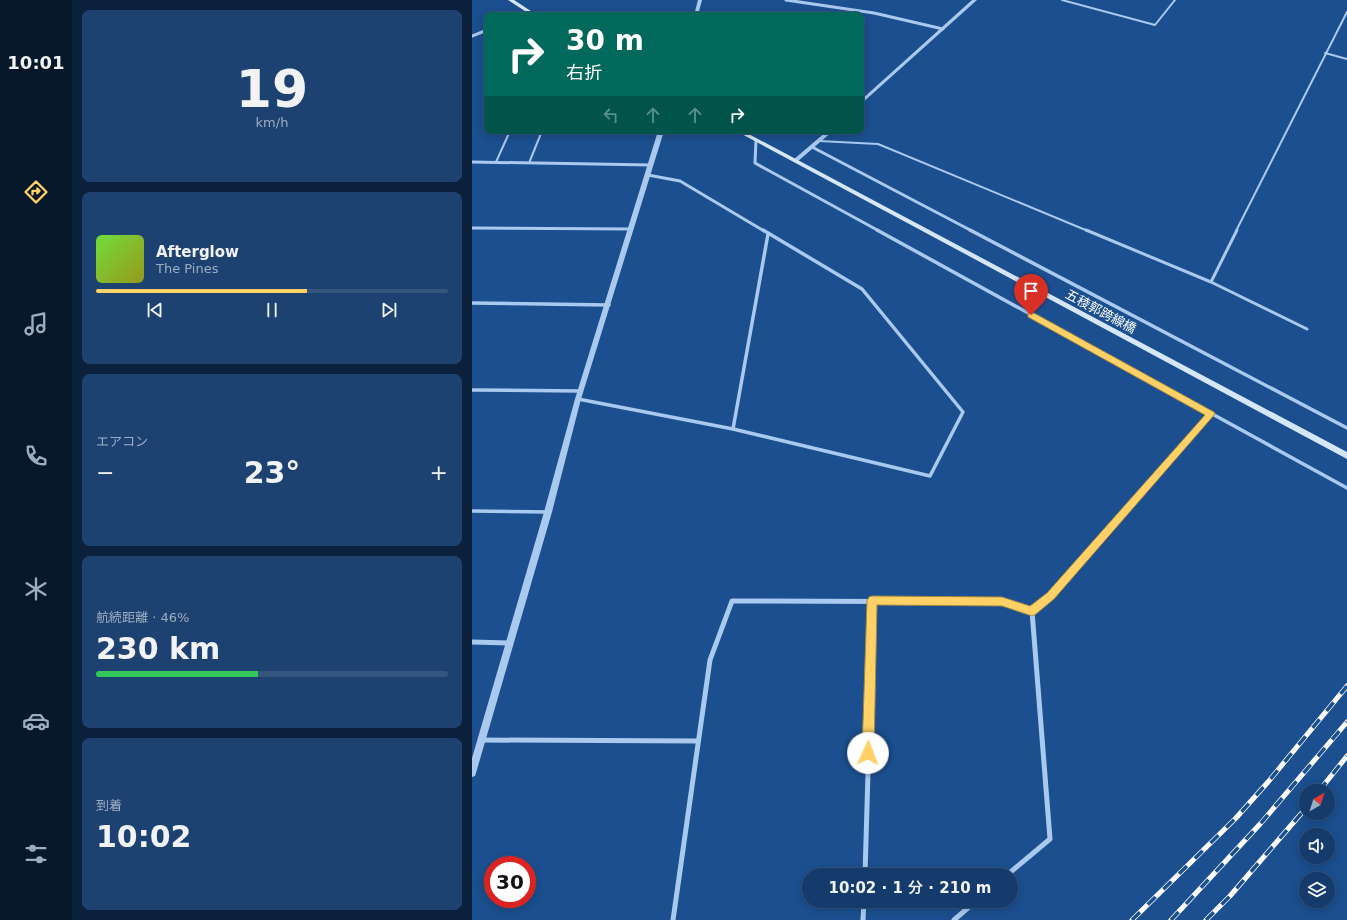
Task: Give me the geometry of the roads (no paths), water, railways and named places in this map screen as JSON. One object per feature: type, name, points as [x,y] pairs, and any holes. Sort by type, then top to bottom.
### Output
[{"type":"main road","points":[[511,0],[530,12]]},
{"type":"main road","name":"五稜郭跨線橋","points":[[745,134],[1347,456]]},
{"type":"street","points":[[697,12],[700,0]]},
{"type":"street","points":[[786,0],[874,13],[943,29]]},
{"type":"street","points":[[864,100],[975,0]]},
{"type":"street","points":[[472,36],[484,31]]},
{"type":"street","points":[[472,773],[548,512],[578,399],[609,305],[660,134]]},
{"type":"street","points":[[795,161],[827,134]]},
{"type":"street","points":[[756,140],[756,163],[1347,488]]},
{"type":"street","points":[[812,147],[1347,428]]},
{"type":"street","points":[[472,162],[651,165]]},
{"type":"street","points":[[578,399],[732,429],[930,476],[964,412],[862,289],[680,181],[648,175]]},
{"type":"street","points":[[472,228],[632,229]]},
{"type":"street","points":[[732,429],[768,234]]},
{"type":"street","points":[[472,303],[609,305]]},
{"type":"street","points":[[472,390],[581,391]]},
{"type":"street","points":[[1032,611],[1050,596],[1211,414]]},
{"type":"street","points":[[472,511],[548,512]]},
{"type":"street","points":[[673,920],[710,660],[732,601],[1002,602],[1032,611]]},
{"type":"street","points":[[865,868],[872,601]]},
{"type":"street","points":[[1015,868],[1050,839],[1032,611]]},
{"type":"street","points":[[472,642],[510,643]]},
{"type":"street","points":[[481,740],[698,741]]},
{"type":"street","points":[[863,920],[864,908]]},
{"type":"street","points":[[954,920],[968,908]]},
{"type":"lane","points":[[1062,0],[1155,25],[1175,0]]},
{"type":"lane","points":[[1212,282],[1325,53],[1347,12]]},
{"type":"lane","points":[[1325,53],[1347,59]]},
{"type":"lane","points":[[496,162],[509,134]]},
{"type":"lane","points":[[529,163],[541,134]]},
{"type":"lane","points":[[819,142],[878,144],[1212,282],[1307,329]]},
{"type":"railway","points":[[1132,920],[1236,818],[1268,782],[1347,686]]},
{"type":"railway","points":[[1171,920],[1261,823],[1347,722]]},
{"type":"railway","points":[[1325,784],[1347,756]]},
{"type":"railway","points":[[1206,920],[1230,896],[1299,816]]}]
